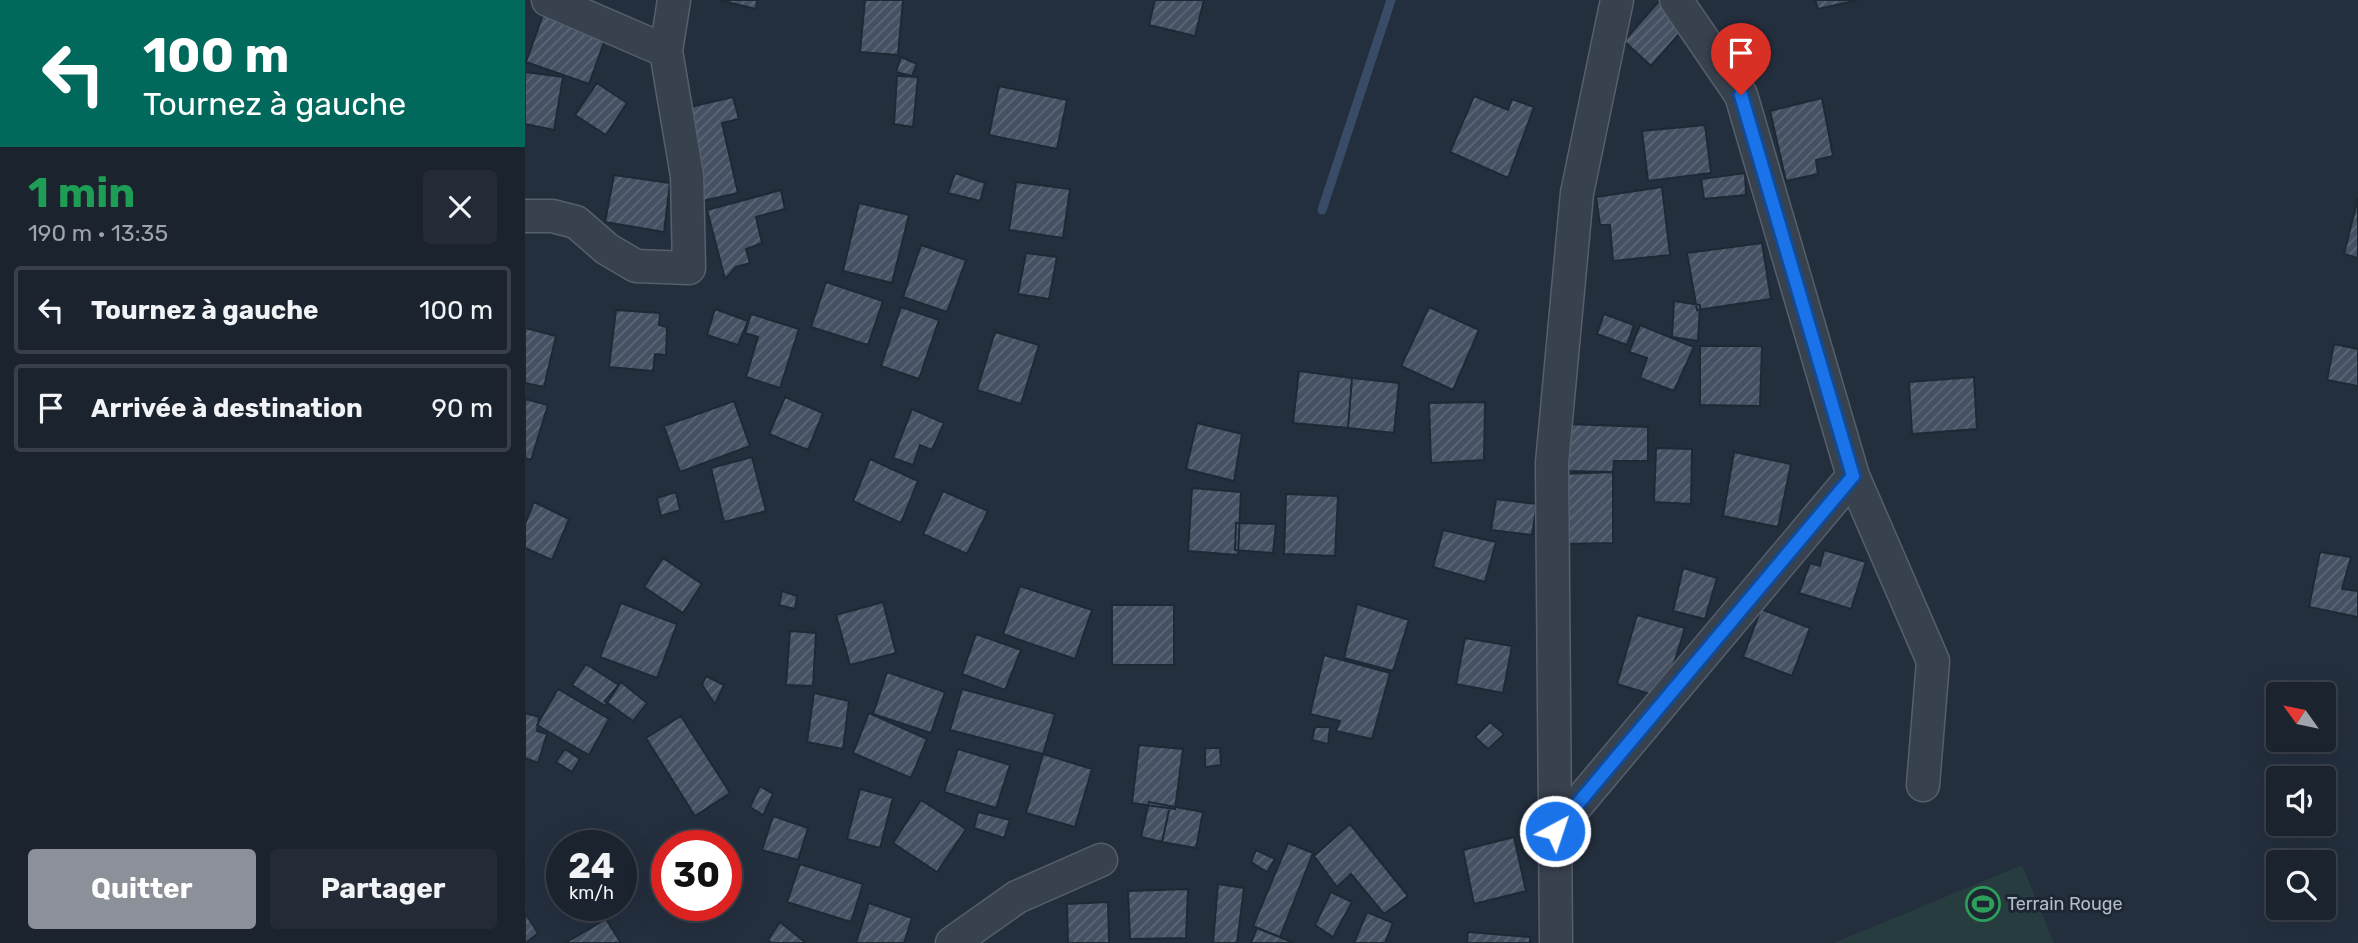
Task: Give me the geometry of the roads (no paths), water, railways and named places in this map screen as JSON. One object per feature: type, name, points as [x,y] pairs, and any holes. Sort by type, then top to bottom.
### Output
[{"type":"street","points":[[548,0],[666,51]]},
{"type":"street","points":[[525,216],[552,216],[576,222],[607,249],[636,266],[689,268],[687,176],[666,51],[674,0]]},
{"type":"street","points":[[1556,943],[1552,463],[1577,193],[1617,0]]},
{"type":"street","points":[[1676,0],[1741,95],[1853,476],[1933,661],[1923,785]]},
{"type":"street","points":[[1555,831],[1853,476]]},
{"type":"street","points":[[952,943],[1017,897],[1101,860]]},
{"type":"waterway","points":[[1322,210],[1391,0]]},
{"type":"place","name":"Terrain Rouge","points":[[1983,904]]}]
